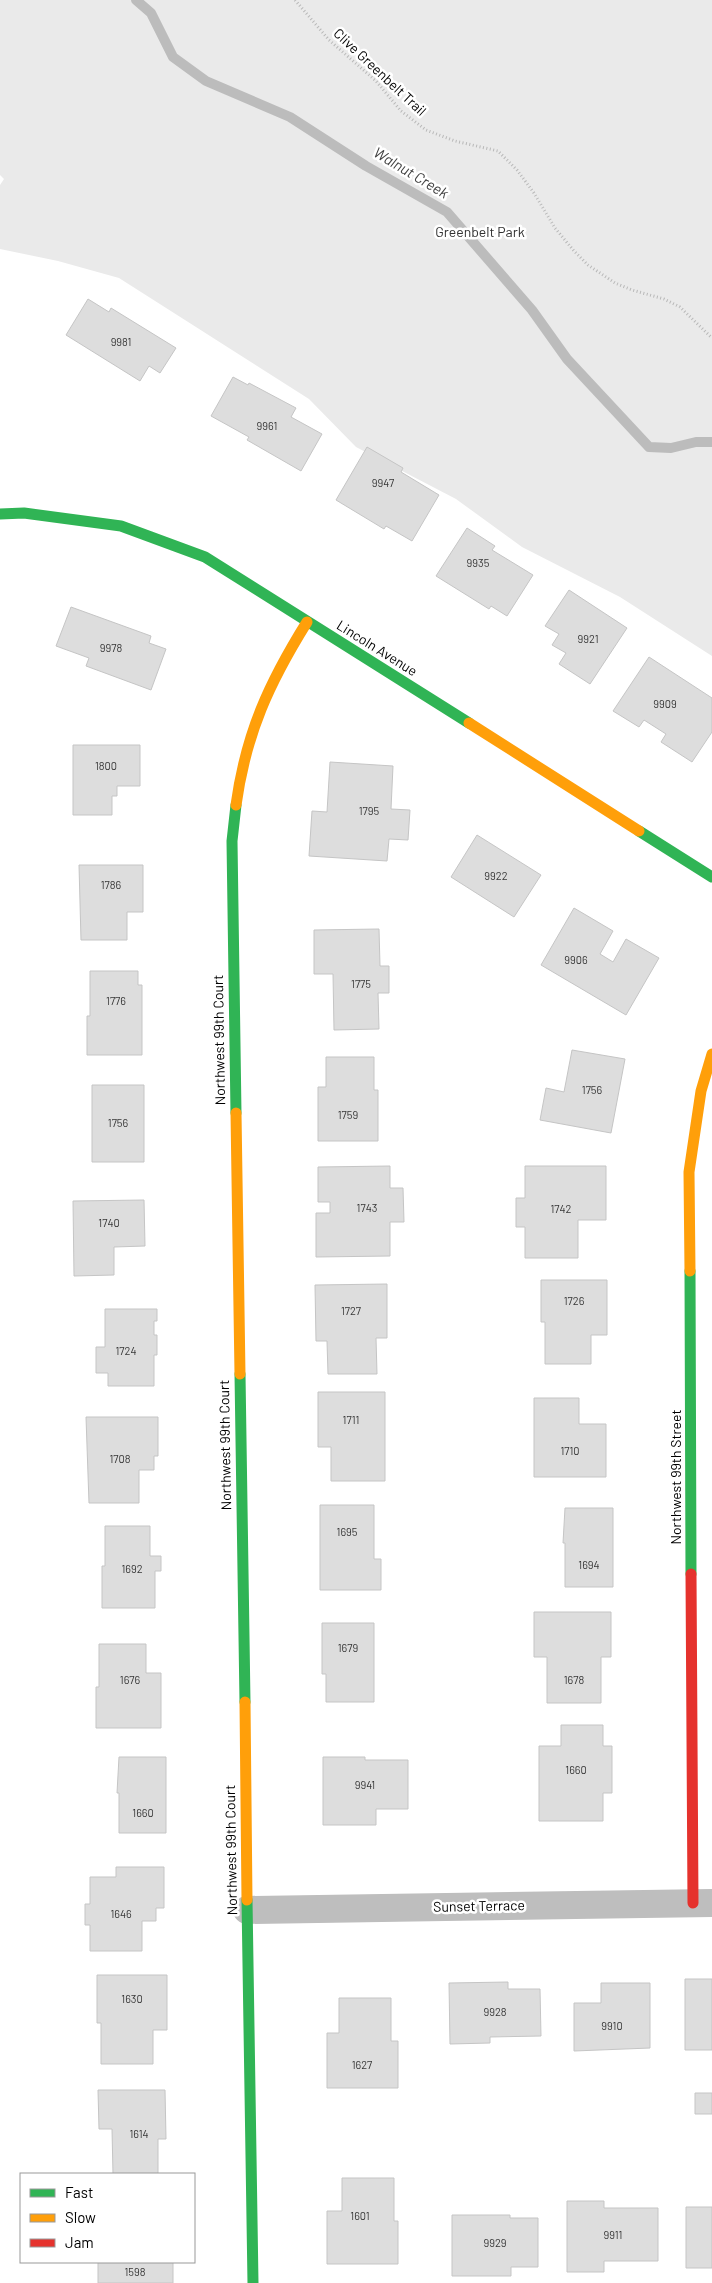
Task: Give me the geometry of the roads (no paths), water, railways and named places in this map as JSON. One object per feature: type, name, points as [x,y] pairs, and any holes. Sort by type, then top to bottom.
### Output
[{"type":"street","name":"Lincoln Avenue","points":[[0,514],[24,513],[121,526],[205,557],[712,877]]},
{"type":"street","name":"Northwest 99th Court","points":[[253,2283],[232,842],[244,760],[263,701],[288,652],[307,622]]},
{"type":"street","name":"Northwest 99th Street","points":[[702,1903],[689,1172],[701,1091],[712,1054]]},
{"type":"street","name":"Sunset Terrace","points":[[247,1910],[702,1903]]},
{"type":"waterway","name":"Walnut Creek","points":[[136,0],[151,13],[173,57],[206,81],[290,117],[366,166],[447,212],[532,310],[567,359],[649,447],[671,448],[696,442],[712,442]]},
{"type":"park label","name":"Greenbelt Park","points":[[480,232]]}]
